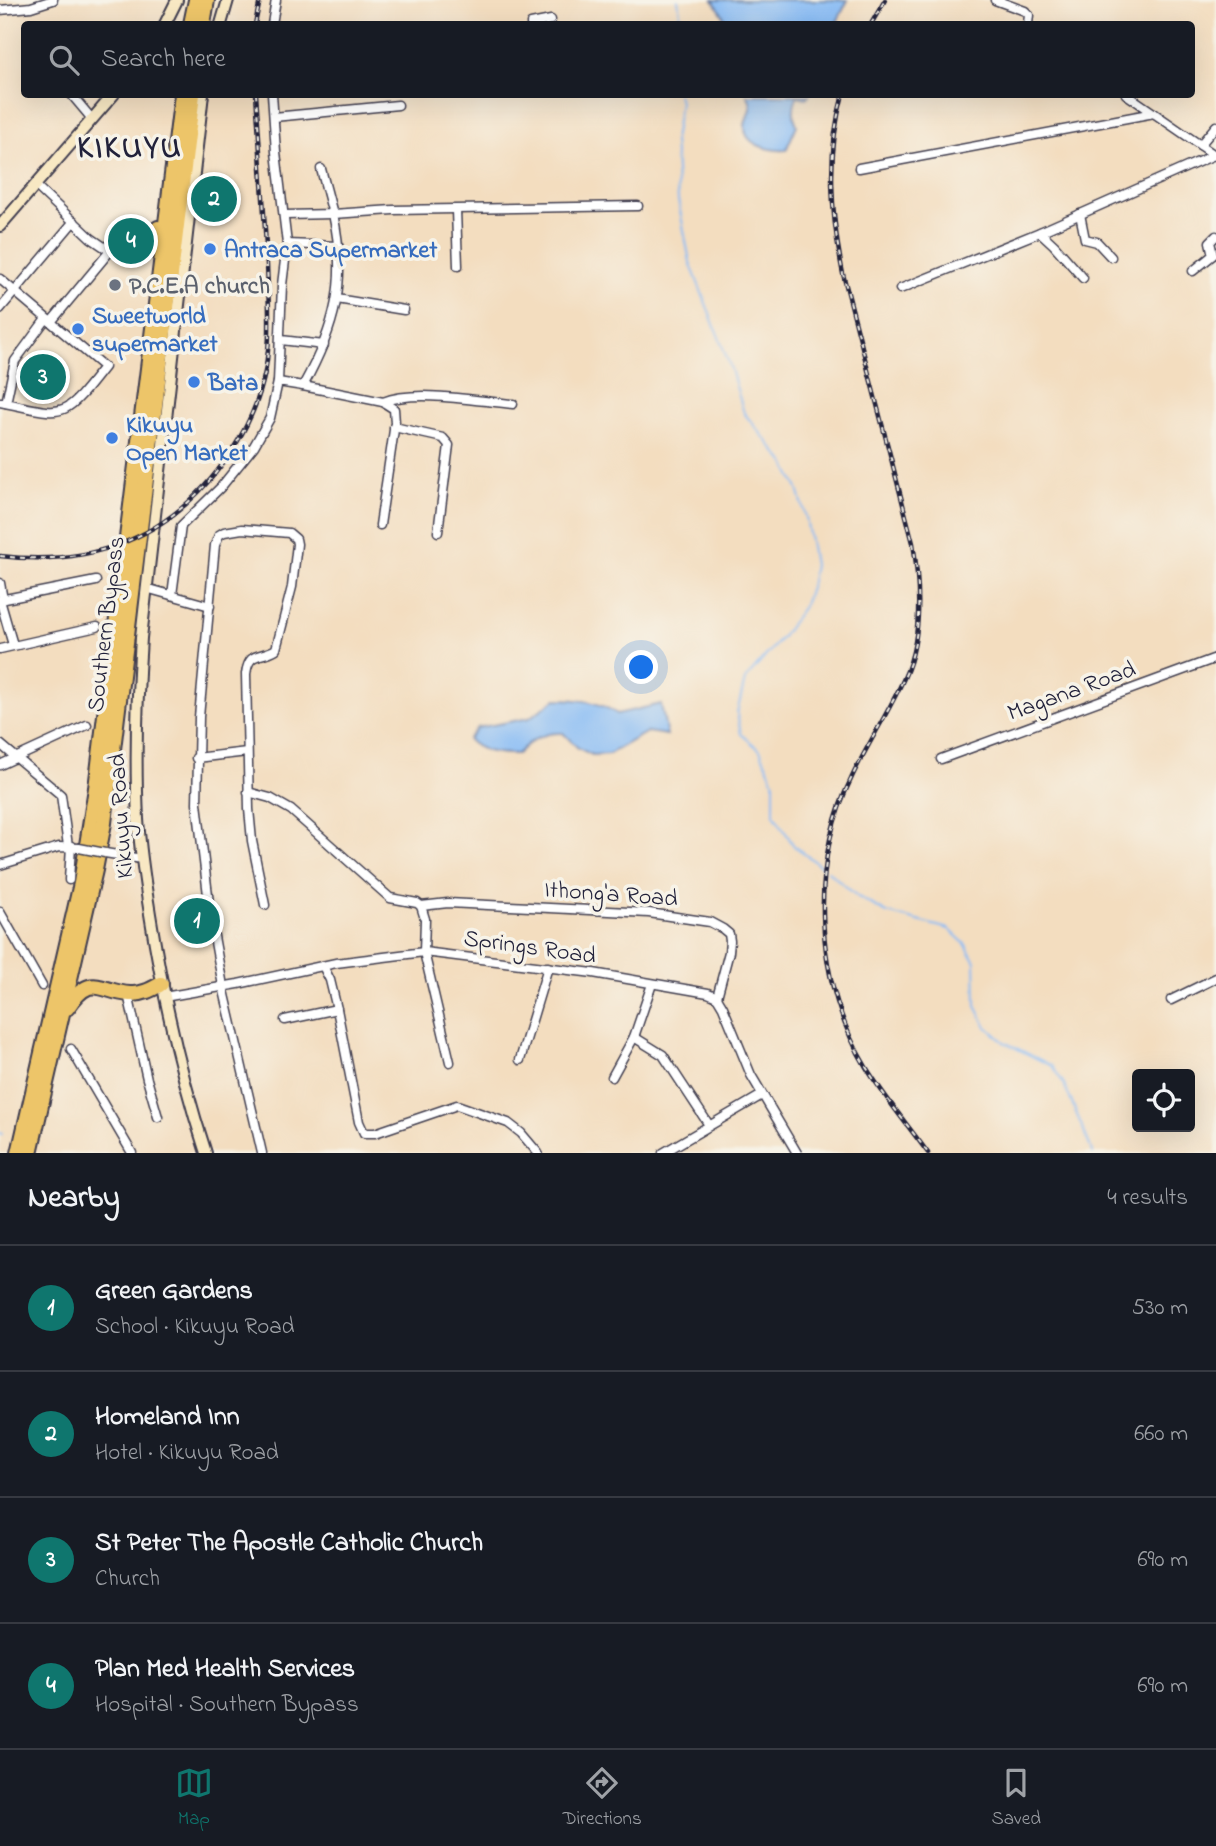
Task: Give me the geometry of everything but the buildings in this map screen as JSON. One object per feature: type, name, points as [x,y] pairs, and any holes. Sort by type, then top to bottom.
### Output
[{"type":"highway","points":[[192,21],[196,0]]},
{"type":"highway","points":[[204,21],[207,0]]},
{"type":"highway","name":"Southern Bypass","points":[[19,1153],[81,883],[90,832],[181,98]]},
{"type":"highway","name":"Southern Bypass","points":[[30,1153],[96,870],[104,823],[192,98]]},
{"type":"highway","points":[[130,254],[144,252],[154,244],[166,157],[175,146]]},
{"type":"highway","points":[[130,254],[144,261],[152,271],[153,283],[146,331],[150,348]]},
{"type":"highway","points":[[62,1014],[77,994],[91,986],[98,985],[128,994],[163,990]]},
{"type":"main road","points":[[166,21],[177,0]]},
{"type":"main road","points":[[221,21],[228,0]]},
{"type":"main road","points":[[0,226],[110,98]]},
{"type":"main road","name":"Kikuyu Road","points":[[203,98],[146,588],[136,713],[138,820],[142,859],[176,1053],[206,1153]]},
{"type":"street","points":[[0,10],[31,7],[53,0]]},
{"type":"street","points":[[272,21],[276,0]]},
{"type":"street","points":[[995,0],[1026,11],[1028,21]]},
{"type":"street","points":[[546,21],[551,20]]},
{"type":"street","points":[[74,98],[92,119]]},
{"type":"street","points":[[172,595],[181,526],[221,487],[254,446],[270,418],[278,382],[282,285],[287,244],[272,98]]},
{"type":"street","points":[[1132,98],[1215,155]]},
{"type":"street","points":[[274,117],[398,105]]},
{"type":"street","points":[[859,168],[1154,113]]},
{"type":"street","points":[[1200,145],[1216,126]]},
{"type":"street","points":[[900,289],[1040,232],[1215,155]]},
{"type":"street","points":[[303,386],[324,345],[337,299],[340,262],[333,214],[321,169]]},
{"type":"street","points":[[35,185],[91,238],[110,251],[130,254]]},
{"type":"street","points":[[285,215],[638,206]]},
{"type":"street","points":[[456,210],[458,266]]},
{"type":"street","points":[[1080,214],[1085,239],[1097,242],[1111,257]]},
{"type":"street","points":[[0,309],[74,221]]},
{"type":"street","points":[[1040,232],[1083,278]]},
{"type":"street","points":[[1193,271],[1213,256],[1210,242],[1216,236]]},
{"type":"street","points":[[287,244],[338,246]]},
{"type":"street","points":[[0,279],[49,321],[104,367],[79,398],[65,409],[51,412],[30,410],[3,402],[15,361],[49,321],[110,251]]},
{"type":"street","points":[[337,299],[404,310]]},
{"type":"street","points":[[281,340],[324,345]]},
{"type":"street","points":[[278,382],[383,402],[394,409],[394,427],[380,525]]},
{"type":"street","points":[[383,402],[394,397],[413,396],[513,404]]},
{"type":"street","points":[[394,427],[443,438],[449,445],[438,532]]},
{"type":"street","points":[[262,1153],[223,986],[200,828],[197,758],[215,545],[219,535],[242,529],[289,533],[297,544],[294,577],[276,649],[253,657],[247,665],[248,792],[252,842],[265,905]]},
{"type":"street","points":[[13,645],[0,600],[96,581]]},
{"type":"street","points":[[0,583],[3,600]]},
{"type":"street","points":[[146,588],[210,606]]},
{"type":"street","points":[[0,649],[97,627]]},
{"type":"street","name":"Magana Road","points":[[941,760],[1216,658]]},
{"type":"street","points":[[0,765],[87,725]]},
{"type":"street","points":[[0,744],[61,795],[73,847],[69,880]]},
{"type":"street","points":[[197,758],[247,752]]},
{"type":"street","points":[[248,792],[270,798],[291,810],[390,898],[421,906],[425,919],[424,952],[450,1062]]},
{"type":"street","points":[[0,865],[53,848],[73,847],[142,859]]},
{"type":"street","name":"Ithong'a Road","points":[[421,906],[448,904],[649,913],[710,922],[729,934],[730,941],[717,997]]},
{"type":"street","points":[[0,912],[42,986]]},
{"type":"street","name":"Springs Road","points":[[163,990],[223,986],[393,954],[424,952],[548,967],[690,989],[717,997]]},
{"type":"street","points":[[323,966],[330,980],[359,1122],[364,1133],[374,1133],[457,1105],[508,1123],[522,1133],[538,1153]]},
{"type":"street","points":[[520,1060],[548,967]]},
{"type":"street","points":[[1171,1000],[1216,978]]},
{"type":"street","points":[[612,1077],[634,1037],[652,984]]},
{"type":"street","points":[[128,994],[158,1117]]},
{"type":"street","points":[[717,997],[744,1061],[797,1153]]},
{"type":"street","points":[[285,1020],[337,1009]]},
{"type":"street","points":[[634,1037],[663,1055],[709,1125]]},
{"type":"street","points":[[71,1049],[132,1153]]},
{"type":"street","points":[[663,1153],[762,1095]]},
{"type":"water","points":[[713,0],[848,0],[838,21],[724,21]]},
{"type":"water","points":[[749,98],[796,98],[794,118],[797,125],[786,150],[764,148],[747,136],[746,121],[751,105]]},
{"type":"water","points":[[556,699],[588,702],[617,714],[661,704],[667,735],[647,732],[609,754],[592,755],[578,748],[563,733],[538,737],[517,754],[490,752],[468,739],[477,728],[529,718]]},
{"type":"waterway","points":[[676,21],[680,14],[678,0]]},
{"type":"waterway","points":[[679,98],[674,140],[678,200],[690,262],[730,366],[744,413],[785,463],[798,489],[814,565],[804,605],[782,637],[745,680],[737,713],[741,734],[760,750],[774,782],[774,814],[794,846],[822,867]]},
{"type":"waterway","points":[[828,871],[858,897],[887,913],[949,929],[966,945],[975,962],[976,1006],[987,1027],[1004,1042],[1052,1066],[1064,1084],[1093,1153]]},
{"type":"railway","points":[[256,21],[260,0]]},
{"type":"railway","points":[[873,21],[885,0]]},
{"type":"railway","points":[[0,556],[66,557],[126,542],[179,510],[224,462],[240,437],[259,395],[269,339],[256,98]]},
{"type":"railway","points":[[842,98],[832,162],[836,229],[843,274],[913,543],[918,611],[914,646],[904,678],[858,764],[838,811],[828,848],[823,923],[836,998],[849,1033],[873,1078],[928,1153]]},
{"type":"place","name":"Homeland Inn","points":[[214,199]]},
{"type":"place","name":"Plan Med Health Services","points":[[131,241]]},
{"type":"place","name":"Antraca Supermarket","points":[[210,249]]},
{"type":"place","name":"P.C.E.A church","points":[[115,285]]},
{"type":"place","name":"Sweetworld supermarket","points":[[78,329]]},
{"type":"place","name":"St Peter The Apostle Catholic Church","points":[[43,377]]},
{"type":"place","name":"Bata","points":[[194,382]]},
{"type":"place","name":"Kikuyu Open Market","points":[[112,438]]},
{"type":"place","name":"Green Gardens","points":[[197,921]]},
{"type":"district","name":"KIKUYU","points":[[130,146]]}]
